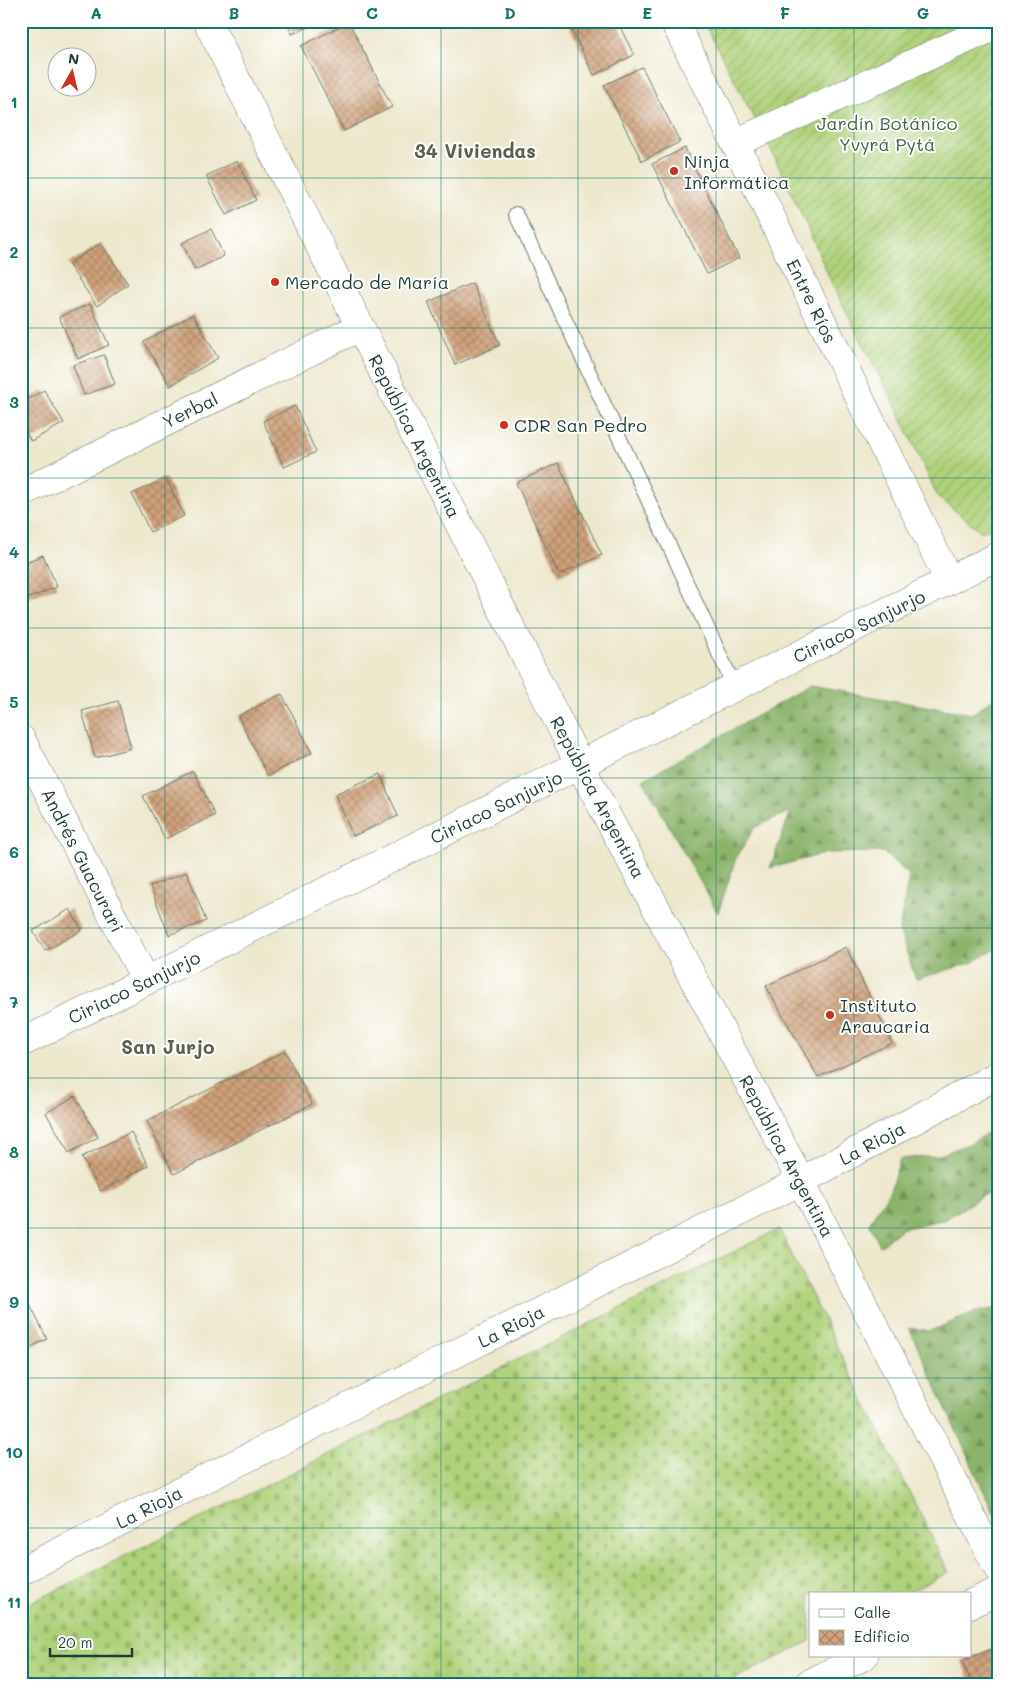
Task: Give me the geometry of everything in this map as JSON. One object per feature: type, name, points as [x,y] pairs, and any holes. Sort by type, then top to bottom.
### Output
[{"type":"street","name":"República Argentina","points":[[207,21],[580,765],[801,1181],[998,1569]]},
{"type":"street","name":"Entre Ríos","points":[[674,21],[949,582]]},
{"type":"street","points":[[735,143],[998,26]]},
{"type":"street","name":"Yerbal","points":[[21,493],[360,327]]},
{"type":"street","name":"Ciriaco Sanjurjo","points":[[21,1043],[998,556]]},
{"type":"street","name":"Andrés Guacurari","points":[[21,739],[146,982]]},
{"type":"street","name":"La Rioja","points":[[21,1571],[801,1181],[998,1075]]},
{"type":"street","points":[[972,1603],[998,1591]]},
{"type":"street","points":[[808,1684],[860,1658]]},
{"type":"lane","points":[[516,214],[735,688]]},
{"type":"green space","name":"Jardín Botánico Yvyrá Pytá","points":[[703,21],[998,21],[998,525],[982,532],[938,497],[899,413],[834,288],[770,148]]},
{"type":"green space","points":[[810,686],[972,714],[998,695],[998,948],[971,963],[916,979],[899,930],[909,875],[883,852],[827,853],[770,868],[791,811],[755,827],[736,858],[718,913],[643,780]]},
{"type":"green space","points":[[998,1127],[998,1190],[982,1196],[946,1219],[901,1229],[880,1246],[869,1223],[890,1191],[900,1159],[937,1156],[971,1143]]},
{"type":"green space","points":[[779,1229],[949,1572],[909,1592],[809,1592],[809,1642],[725,1684],[21,1684],[21,1608]]},
{"type":"green space","points":[[998,1308],[998,1522],[909,1328],[930,1331],[976,1312]]},
{"type":"building","points":[[286,21],[305,21],[308,27],[292,34]]},
{"type":"building","points":[[567,21],[617,21],[634,55],[594,75]]},
{"type":"building","points":[[349,22],[392,107],[344,131],[301,46]]},
{"type":"building","points":[[642,67],[680,142],[642,161],[604,85]]},
{"type":"building","points":[[685,148],[739,258],[707,274],[652,164]]},
{"type":"building","points":[[237,161],[256,200],[226,215],[206,176]]},
{"type":"building","points":[[211,229],[224,256],[195,270],[182,243]]},
{"type":"building","points":[[101,243],[128,284],[97,306],[68,264]]},
{"type":"building","points":[[472,283],[500,345],[455,365],[428,302]]},
{"type":"building","points":[[90,304],[109,345],[78,359],[59,317]]},
{"type":"building","points":[[193,314],[218,358],[170,386],[144,342]]},
{"type":"building","points":[[104,355],[115,384],[84,395],[73,365]]},
{"type":"building","points":[[44,390],[64,423],[31,441],[21,424],[21,403]]},
{"type":"building","points":[[295,406],[316,452],[284,467],[263,421]]},
{"type":"building","points":[[558,463],[602,555],[559,575],[516,483]]},
{"type":"building","points":[[166,478],[184,516],[150,532],[132,494]]},
{"type":"building","points":[[43,555],[57,587],[21,601],[21,564]]},
{"type":"building","points":[[282,694],[312,753],[268,776],[238,716]]},
{"type":"building","points":[[118,701],[131,748],[95,758],[82,711]]},
{"type":"building","points":[[193,771],[215,815],[165,839],[143,796]]},
{"type":"building","points":[[380,774],[398,816],[353,836],[335,794]]},
{"type":"building","points":[[187,872],[206,921],[169,935],[150,886]]},
{"type":"building","points":[[70,909],[82,930],[45,951],[33,931]]},
{"type":"building","name":"Instituto Araucaria","points":[[846,947],[892,1043],[818,1077],[766,986]]},
{"type":"building","points":[[285,1051],[312,1104],[174,1174],[147,1121]]},
{"type":"building","points":[[75,1096],[98,1137],[69,1153],[46,1113]]},
{"type":"building","points":[[131,1132],[148,1166],[100,1191],[82,1157]]},
{"type":"building","points":[[23,1291],[47,1339],[21,1352],[21,1292]]},
{"type":"building","points":[[996,1647],[998,1651],[998,1684],[972,1684],[962,1661]]},
{"type":"place","name":"Ninja Informática","points":[[674,171]]},
{"type":"place","name":"Mercado de María","points":[[275,282]]},
{"type":"place","name":"CDR San Pedro","points":[[504,425]]},
{"type":"place","name":"Instituto Araucaria","points":[[830,1015]]},
{"type":"district","name":"34 Viviendas","points":[[475,150]]},
{"type":"district","name":"San Jurjo","points":[[168,1046]]}]
